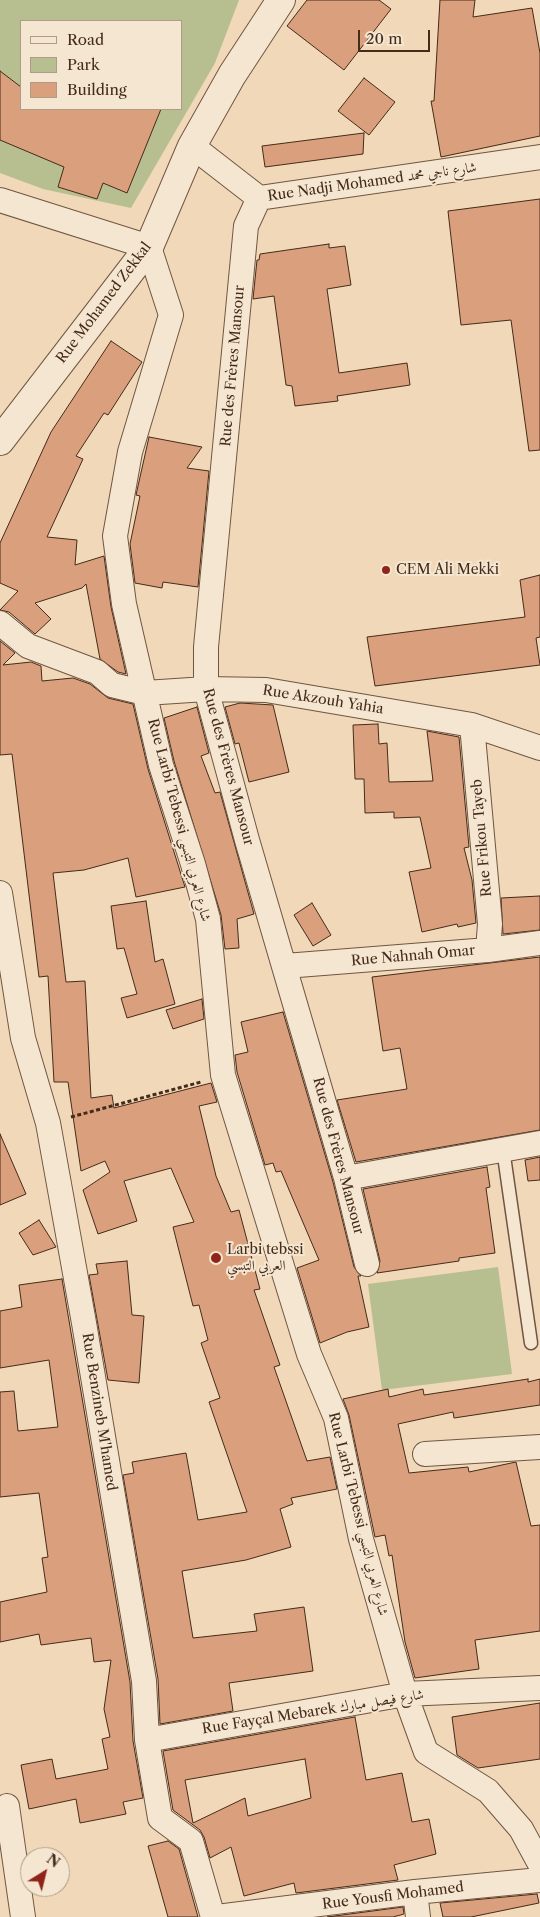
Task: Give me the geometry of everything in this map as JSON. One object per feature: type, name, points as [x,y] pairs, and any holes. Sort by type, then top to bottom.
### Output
[{"type":"street","name":"Rue Mohamed Zekkal","points":[[0,441],[149,247],[192,146],[232,75],[281,0]]},
{"type":"street","name":"Rue Nadji Mohamed شارع ناجي محمد","points":[[192,146],[259,198],[540,157]]},
{"type":"street","name":"Rue des Frères Mansour","points":[[259,198],[246,226],[206,647],[206,689],[247,840],[346,1178],[367,1264]]},
{"type":"street","points":[[0,200],[149,247]]},
{"type":"street","name":"Rue Larbi Tebessi شارع العربي التبسي","points":[[149,247],[171,315],[130,452],[115,536],[124,604],[161,765],[193,864],[208,920],[223,1076],[310,1354],[336,1418],[362,1539],[405,1694],[426,1752],[488,1791],[521,1829],[540,1864]]},
{"type":"street","name":"Rue Akzouh Yahia","points":[[0,624],[28,646],[97,672],[112,685],[145,693],[206,689],[266,690],[472,725],[540,748]]},
{"type":"street","name":"Rue Frikou Tayeb","points":[[472,725],[490,924],[488,950]]},
{"type":"street","name":"Rue Benzineb M'hamed","points":[[0,893],[23,1038],[48,1123],[84,1323],[144,1681],[147,1740],[160,1818],[191,1841],[213,1917]]},
{"type":"street","name":"Rue Nahnah Omar","points":[[285,966],[488,950],[540,942]]},
{"type":"street","points":[[346,1178],[540,1143]]},
{"type":"street","points":[[425,1454],[540,1447]]},
{"type":"street","name":"Rue Fayçal Mebarek شارع فيصل مبارك","points":[[147,1740],[405,1694],[540,1688]]},
{"type":"street","points":[[7,1806],[23,1917]]},
{"type":"street","name":"Rue Yousfi Mohamed","points":[[217,1917],[415,1892],[540,1880]]},
{"type":"street","points":[[415,1892],[418,1917]]},
{"type":"lane","points":[[503,1150],[531,1343]]},
{"type":"path","points":[[48,1123],[223,1076]]},
{"type":"green space","points":[[0,0],[239,0],[215,63],[131,208],[43,189],[0,173]]},
{"type":"green space","points":[[498,1267],[512,1374],[382,1390],[368,1284]]},
{"type":"building","points":[[307,0],[379,0],[391,9],[344,70],[287,26]]},
{"type":"building","points":[[440,0],[475,0],[473,17],[532,8],[540,53],[540,136],[441,157],[431,101],[434,101]]},
{"type":"building","points":[[0,71],[20,86],[20,110],[161,110],[127,193],[103,183],[97,199],[58,187],[64,167],[0,140]]},
{"type":"building","points":[[364,78],[395,102],[369,135],[338,111]]},
{"type":"building","points":[[364,133],[363,154],[265,167],[262,146]]},
{"type":"building","points":[[540,199],[540,450],[529,451],[511,320],[461,325],[448,211]]},
{"type":"building","points":[[329,244],[329,248],[345,246],[351,285],[327,289],[339,373],[407,363],[410,385],[337,396],[338,401],[295,406],[292,386],[286,385],[274,296],[253,299],[257,260],[259,260],[260,254]]},
{"type":"building","points":[[111,341],[142,362],[108,415],[104,413],[76,456],[83,459],[47,537],[77,540],[75,565],[104,556],[111,607],[126,674],[118,672],[100,659],[86,584],[82,588],[35,603],[51,619],[35,634],[9,612],[0,610],[18,591],[0,583],[0,543],[51,432]]},
{"type":"building","points":[[149,437],[202,447],[187,468],[209,471],[198,587],[163,582],[162,588],[135,583],[130,544],[140,496],[136,495]]},
{"type":"building","points":[[540,575],[540,637],[536,638],[540,665],[375,686],[367,637],[525,617],[520,580]]},
{"type":"building","points":[[0,641],[15,653],[3,665],[31,662],[41,666],[42,681],[73,678],[90,684],[108,698],[133,704],[148,769],[185,887],[136,897],[128,858],[84,870],[53,873],[66,982],[85,981],[91,1098],[112,1095],[114,1108],[211,1083],[217,1102],[199,1106],[216,1176],[231,1212],[239,1210],[260,1289],[254,1290],[280,1365],[274,1367],[307,1461],[330,1457],[337,1489],[291,1498],[293,1504],[280,1509],[291,1547],[246,1560],[182,1571],[193,1638],[257,1631],[254,1614],[304,1607],[313,1671],[229,1683],[233,1711],[160,1724],[158,1679],[123,1475],[134,1473],[132,1462],[186,1453],[198,1520],[247,1512],[209,1402],[220,1398],[201,1343],[208,1340],[199,1305],[193,1306],[173,1227],[194,1222],[171,1168],[124,1181],[137,1221],[98,1234],[83,1190],[110,1172],[105,1161],[81,1171],[68,1082],[54,1082],[48,976],[39,977],[12,754],[0,755]]},
{"type":"building","points":[[240,703],[273,705],[289,772],[249,782],[239,743],[235,744],[225,707]]},
{"type":"building","points":[[197,707],[209,753],[201,756],[215,793],[220,792],[254,914],[237,919],[239,948],[225,949],[221,915],[174,761],[164,718]]},
{"type":"building","points":[[378,724],[379,744],[387,743],[389,782],[433,781],[427,731],[459,737],[469,847],[464,848],[472,880],[476,923],[458,927],[457,924],[422,932],[409,872],[431,868],[420,817],[394,818],[394,812],[365,813],[364,779],[355,779],[353,725]]},
{"type":"building","points":[[540,896],[540,930],[503,934],[501,898]]},
{"type":"building","points":[[146,901],[155,962],[163,959],[175,1004],[127,1018],[121,998],[137,994],[124,948],[117,949],[111,906]]},
{"type":"building","points":[[312,903],[331,935],[313,946],[294,915]]},
{"type":"building","points":[[540,957],[540,1130],[356,1162],[337,1100],[407,1089],[400,1048],[383,1051],[372,977]]},
{"type":"building","points":[[202,999],[204,1019],[173,1029],[166,1010]]},
{"type":"building","points":[[283,1012],[333,1182],[354,1267],[361,1276],[358,1276],[369,1327],[347,1332],[320,1343],[297,1268],[319,1260],[281,1171],[276,1172],[273,1163],[265,1165],[237,1072],[235,1055],[248,1052],[241,1022]]},
{"type":"building","points":[[0,1134],[26,1194],[0,1205]]},
{"type":"building","points":[[540,1157],[540,1180],[528,1181],[525,1160]]},
{"type":"building","points":[[487,1167],[490,1187],[486,1188],[495,1253],[459,1258],[459,1261],[377,1273],[380,1261],[363,1189]]},
{"type":"building","points":[[39,1220],[56,1247],[33,1255],[19,1233]]},
{"type":"building","points":[[127,1261],[132,1315],[144,1316],[139,1383],[108,1380],[89,1275],[98,1274],[96,1264]]},
{"type":"building","points":[[62,1279],[130,1682],[133,1741],[143,1798],[123,1802],[126,1814],[80,1823],[76,1799],[29,1809],[21,1765],[52,1759],[56,1779],[108,1769],[102,1739],[110,1737],[104,1709],[111,1660],[94,1662],[91,1638],[41,1645],[39,1634],[0,1642],[0,1602],[47,1592],[42,1558],[48,1557],[39,1493],[0,1497],[0,1392],[14,1391],[18,1431],[58,1427],[49,1360],[0,1368],[0,1311],[22,1307],[19,1285]]},
{"type":"building","points":[[528,1379],[528,1382],[540,1379],[540,1405],[454,1418],[453,1412],[398,1424],[409,1473],[468,1467],[469,1472],[516,1462],[531,1526],[540,1525],[540,1631],[475,1640],[479,1669],[415,1678],[405,1642],[392,1555],[389,1556],[385,1535],[375,1537],[349,1415],[343,1399],[388,1389],[389,1397],[423,1389],[424,1395]]},
{"type":"building","points":[[540,1703],[540,1759],[478,1768],[457,1755],[452,1717]]},
{"type":"building","points":[[355,1717],[366,1780],[402,1773],[412,1822],[429,1819],[436,1854],[394,1865],[398,1880],[296,1893],[294,1883],[244,1896],[231,1847],[210,1858],[200,1830],[173,1810],[163,1751]],"holes":[[[305,1759],[311,1798],[248,1816],[245,1798],[193,1823],[185,1780]]]},
{"type":"building","points":[[168,1841],[179,1849],[198,1917],[168,1917],[148,1846]]},
{"type":"building","points":[[537,1894],[539,1903],[471,1917],[443,1917],[440,1903]]},
{"type":"building","points":[[403,1907],[404,1914],[393,1917],[327,1917]]},
{"type":"place","name":"CEM Ali Mekki","points":[[386,570]]},
{"type":"place","name":"Larbi tebssi العربي التبسي","points":[[216,1258]]}]
